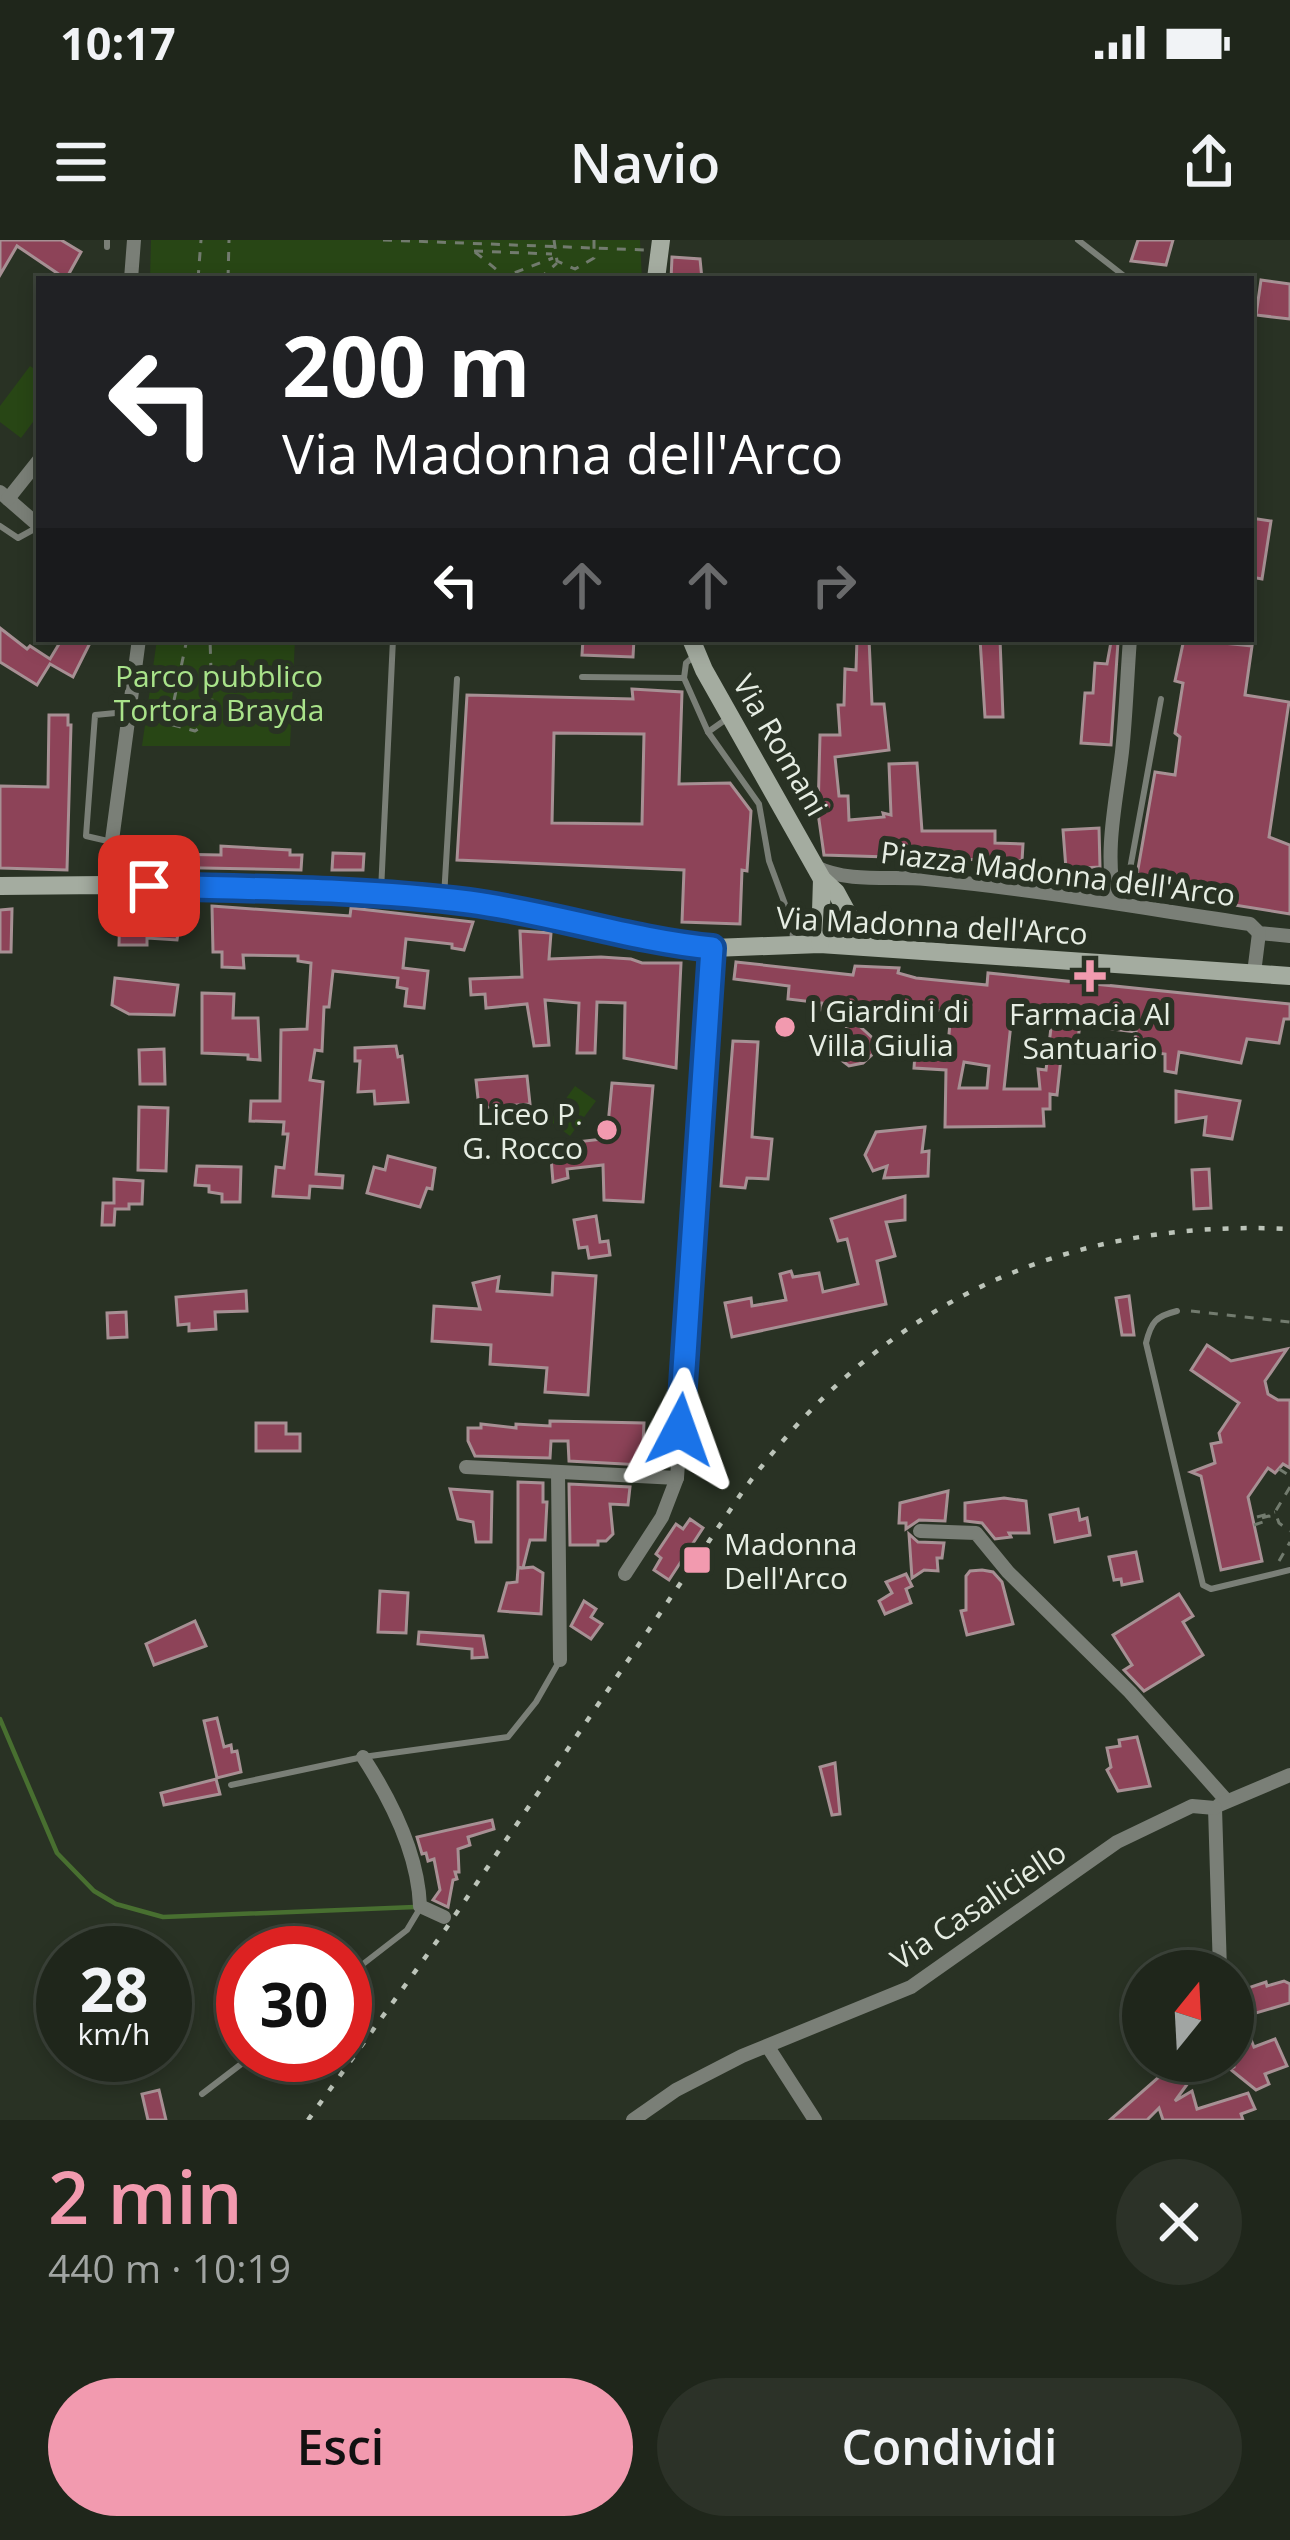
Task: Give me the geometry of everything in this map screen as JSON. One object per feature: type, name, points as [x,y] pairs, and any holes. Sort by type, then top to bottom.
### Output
[{"type":"main road","points":[[656,276],[660,246]]},
{"type":"main road","name":"Via Romani","points":[[694,646],[819,873],[836,892],[866,947]]},
{"type":"main road","points":[[819,873],[820,944]]},
{"type":"main road","name":"Via Madonna dell'Arco","points":[[0,886],[381,895],[532,913],[670,944],[712,948],[820,944],[1290,976]]},
{"type":"street","points":[[131,276],[134,240]]},
{"type":"street","points":[[36,463],[4,495],[36,523]]},
{"type":"street","points":[[106,885],[139,642]]},
{"type":"street","points":[[1119,902],[1108,874],[1130,642]]},
{"type":"street","name":"Piazza Madonna dell'Arco","points":[[819,873],[924,879],[1119,902],[1250,924],[1259,933],[1290,936]]},
{"type":"street","points":[[1254,973],[1259,933]]},
{"type":"street","points":[[625,1574],[662,1517],[677,1478],[712,948]]},
{"type":"street","points":[[466,1467],[677,1478]]},
{"type":"street","points":[[558,1472],[560,1660]]},
{"type":"street","points":[[920,1531],[976,1533],[1008,1572],[1130,1692],[1221,1804],[1220,1950]]},
{"type":"street","points":[[363,1757],[394,1811],[409,1852],[420,1906],[444,1917]]},
{"type":"street","name":"Via Casaliciello","points":[[633,2120],[676,2090],[911,1987],[1117,1842],[1154,1822],[1192,1806],[1221,1804],[1290,1775]]},
{"type":"street","points":[[768,2047],[814,2120]]},
{"type":"lane","points":[[1078,240],[1124,276]]},
{"type":"lane","points":[[0,526],[18,538],[36,528]]},
{"type":"lane","points":[[381,895],[393,642]]},
{"type":"lane","points":[[694,646],[684,678],[708,732],[759,804],[769,861],[793,923],[793,945]]},
{"type":"lane","points":[[582,677],[684,678]]},
{"type":"lane","points":[[444,900],[457,679]]},
{"type":"lane","points":[[1119,902],[1161,699]]},
{"type":"lane","points":[[112,842],[86,836],[95,715],[129,712]]},
{"type":"lane","points":[[708,732],[731,717]]},
{"type":"lane","points":[[1177,1311],[1158,1315],[1146,1343],[1203,1585],[1211,1589],[1290,1570]]},
{"type":"lane","points":[[231,1785],[363,1757],[508,1737],[536,1702],[560,1660]]},
{"type":"lane","points":[[372,1957],[406,1930],[420,1906]]},
{"type":"lane","points":[[202,2094],[218,2082]]},
{"type":"path","points":[[198,276],[201,240]]},
{"type":"path","points":[[228,276],[230,240]]},
{"type":"path","points":[[383,240],[660,246]]},
{"type":"path","points":[[502,276],[474,251],[556,258],[568,268],[583,268],[593,257],[594,240]]},
{"type":"path","points":[[553,243],[556,258]]},
{"type":"path","points":[[509,276],[556,258]]},
{"type":"path","points":[[541,276],[556,258]]},
{"type":"path","points":[[186,642],[178,692],[168,716],[169,724],[195,730],[207,723],[212,702],[210,642]]},
{"type":"path","points":[[1177,1311],[1290,1322]]},
{"type":"path","points":[[1279,1469],[1290,1476]]},
{"type":"path","points":[[1254,1525],[1270,1520],[1256,1516],[1275,1512],[1290,1487]]},
{"type":"path","points":[[1275,1512],[1279,1523],[1290,1531]]},
{"type":"path","points":[[1271,1575],[1290,1542]]},
{"type":"green space","points":[[151,240],[640,240],[642,276],[150,276]]},
{"type":"green space","points":[[30,366],[36,370],[36,418],[21,438],[0,422],[0,406]]},
{"type":"green space","name":"Parco pubblico Tortora Brayda","points":[[157,642],[295,642],[290,746],[142,746]]},
{"type":"green space","points":[[575,1086],[596,1101],[570,1136],[550,1121]]},
{"type":"building","points":[[0,240],[61,240],[81,252],[68,276],[62,276],[17,246],[0,275]]},
{"type":"building","points":[[1138,240],[1173,240],[1166,265],[1131,261]]},
{"type":"building","points":[[672,257],[700,259],[702,276],[671,276]]},
{"type":"building","points":[[1261,280],[1290,284],[1290,319],[1256,315]]},
{"type":"building","points":[[1254,518],[1271,521],[1262,579],[1254,578]]},
{"type":"building","points":[[0,628],[27,649],[30,646],[50,659],[60,642],[90,642],[73,677],[50,664],[37,685],[0,662]]},
{"type":"building","points":[[583,642],[634,642],[633,657],[582,655]]},
{"type":"building","points":[[857,642],[869,642],[872,704],[884,704],[889,750],[835,757],[839,796],[848,796],[849,820],[891,815],[889,764],[917,763],[922,831],[995,831],[995,843],[1023,844],[1022,861],[824,855],[818,813],[820,735],[840,735],[838,705],[844,705],[845,669],[856,670]]},
{"type":"building","points":[[980,642],[1000,642],[1003,717],[985,717]]},
{"type":"building","points":[[1111,642],[1118,642],[1111,745],[1081,743],[1085,693],[1093,693],[1095,663],[1107,664]]},
{"type":"building","points":[[1183,642],[1252,646],[1245,695],[1289,702],[1269,837],[1290,845],[1290,914],[1144,894],[1135,886],[1155,772],[1175,775],[1180,737],[1175,733],[1183,683],[1175,681]]},
{"type":"building","points":[[632,689],[682,692],[679,784],[730,783],[751,811],[740,924],[682,922],[684,870],[457,860],[467,695],[633,699]],"holes":[[[554,733],[644,734],[642,824],[552,823]]]},
{"type":"building","points":[[49,715],[68,715],[71,725],[67,870],[0,868],[0,786],[48,787]]},
{"type":"building","points":[[1099,828],[1100,867],[1066,869],[1063,830]]},
{"type":"building","points":[[151,841],[166,841],[165,854],[221,855],[221,846],[290,850],[290,855],[302,855],[301,870],[150,867]]},
{"type":"building","points":[[333,853],[364,854],[363,870],[332,870]]},
{"type":"building","points":[[120,904],[182,904],[177,940],[147,938],[147,945],[119,945]]},
{"type":"building","points":[[212,906],[350,916],[351,908],[473,922],[464,950],[452,944],[406,939],[403,968],[428,971],[424,1008],[405,1006],[407,989],[397,987],[398,978],[333,971],[329,1007],[324,1007],[322,1051],[315,1050],[310,1080],[323,1082],[316,1174],[343,1176],[342,1188],[310,1186],[309,1198],[273,1196],[276,1167],[284,1168],[288,1134],[283,1134],[284,1122],[250,1121],[251,1101],[280,1101],[281,1030],[307,1029],[311,963],[298,961],[298,956],[243,955],[244,968],[222,967],[222,952],[213,952]]},
{"type":"building","points":[[12,909],[11,952],[0,952],[0,910]]},
{"type":"building","points":[[520,931],[551,933],[549,959],[681,963],[676,1068],[624,1058],[625,1003],[597,1002],[595,1053],[577,1053],[579,1003],[545,1000],[549,1045],[534,1046],[527,1004],[486,1008],[485,994],[471,995],[470,979],[522,977]]},
{"type":"building","points":[[736,962],[853,975],[855,966],[899,968],[898,973],[916,978],[987,985],[988,973],[1290,1004],[1290,1019],[1284,1019],[1279,1043],[1247,1039],[1241,1063],[1179,1052],[1176,1073],[1165,1071],[1165,1054],[1133,1050],[1136,1032],[1080,1025],[1075,1059],[1061,1058],[1057,1095],[1050,1094],[1050,1109],[1043,1109],[1044,1126],[945,1127],[946,1070],[914,1068],[915,1054],[947,1056],[951,1012],[907,1006],[906,1011],[822,1010],[822,1003],[788,999],[789,986],[734,979]],"holes":[[[1012,1014],[1052,1019],[1046,1070],[1038,1069],[1040,1089],[1004,1089]],[[964,1062],[989,1066],[987,1088],[959,1088]]]},
{"type":"building","points":[[115,978],[178,985],[174,1015],[129,1014],[112,1005]]},
{"type":"building","points":[[202,993],[234,994],[233,1018],[258,1018],[260,1060],[202,1053]]},
{"type":"building","points":[[854,1021],[877,1042],[875,1052],[863,1063],[849,1066],[836,1056],[832,1042]]},
{"type":"building","points":[[733,1041],[758,1042],[752,1137],[772,1139],[768,1179],[747,1178],[745,1188],[721,1186]]},
{"type":"building","points":[[396,1046],[398,1057],[402,1056],[408,1102],[375,1104],[374,1091],[358,1092],[360,1061],[355,1061],[355,1048]]},
{"type":"building","points":[[164,1049],[165,1084],[140,1084],[139,1050]]},
{"type":"building","points":[[527,1076],[530,1104],[479,1108],[476,1080]]},
{"type":"building","points":[[612,1083],[653,1086],[643,1202],[604,1200],[603,1165],[567,1169],[568,1178],[553,1182],[550,1145],[607,1135]]},
{"type":"building","points":[[1176,1091],[1240,1101],[1232,1139],[1204,1135],[1206,1117],[1176,1122]]},
{"type":"building","points":[[139,1107],[168,1108],[166,1171],[138,1170]]},
{"type":"building","points":[[925,1127],[922,1152],[929,1151],[928,1176],[884,1178],[887,1166],[873,1171],[865,1155],[876,1132]]},
{"type":"building","points":[[388,1156],[435,1168],[432,1189],[427,1188],[420,1207],[367,1193],[374,1167],[385,1170]]},
{"type":"building","points":[[197,1166],[241,1167],[240,1202],[222,1202],[222,1194],[195,1185]]},
{"type":"building","points":[[1209,1169],[1211,1208],[1194,1209],[1192,1170]]},
{"type":"building","points":[[114,1179],[143,1181],[142,1204],[115,1209],[114,1225],[102,1225],[103,1203],[114,1203]]},
{"type":"building","points":[[905,1196],[905,1220],[886,1222],[895,1256],[877,1261],[886,1304],[732,1337],[725,1303],[751,1298],[752,1306],[786,1300],[780,1274],[819,1273],[823,1292],[858,1284],[847,1239],[838,1241],[831,1219]]},
{"type":"building","points":[[596,1216],[600,1242],[608,1241],[610,1255],[589,1258],[587,1247],[579,1248],[574,1220]]},
{"type":"building","points":[[553,1273],[596,1276],[588,1395],[545,1392],[547,1368],[490,1364],[491,1345],[432,1341],[434,1306],[480,1309],[473,1283],[499,1277],[497,1291],[552,1295]]},
{"type":"building","points":[[246,1291],[247,1311],[215,1312],[216,1329],[189,1331],[189,1324],[178,1325],[176,1297]]},
{"type":"building","points":[[1129,1296],[1134,1335],[1122,1335],[1116,1298]]},
{"type":"building","points":[[126,1312],[127,1337],[108,1338],[107,1313]]},
{"type":"building","points":[[1207,1345],[1231,1361],[1287,1349],[1265,1381],[1268,1394],[1290,1400],[1290,1468],[1283,1464],[1275,1473],[1268,1468],[1248,1497],[1262,1561],[1221,1570],[1201,1476],[1191,1472],[1215,1463],[1211,1444],[1221,1442],[1219,1433],[1239,1403],[1191,1370]]},
{"type":"building","points":[[550,1421],[644,1423],[642,1465],[569,1461],[568,1441],[551,1441],[550,1458],[475,1456],[468,1441],[468,1428],[481,1428],[481,1424],[516,1428],[516,1424],[550,1426]]},
{"type":"building","points":[[256,1423],[286,1423],[286,1434],[300,1434],[300,1451],[256,1451]]},
{"type":"building","points":[[518,1482],[543,1483],[543,1502],[547,1502],[545,1540],[530,1540],[523,1568],[543,1573],[541,1614],[499,1611],[507,1583],[517,1582],[518,1568],[522,1568],[518,1567]]},
{"type":"building","points":[[569,1484],[630,1487],[628,1505],[610,1504],[613,1534],[606,1541],[570,1545]]},
{"type":"building","points":[[450,1489],[492,1492],[491,1542],[476,1542],[473,1522],[458,1519]]},
{"type":"building","points":[[948,1491],[945,1521],[919,1520],[906,1529],[906,1523],[899,1523],[900,1503]]},
{"type":"building","points":[[1004,1498],[1026,1501],[1029,1533],[995,1539],[982,1523],[965,1521],[965,1503]]},
{"type":"building","points":[[1078,1509],[1080,1520],[1087,1518],[1090,1535],[1055,1542],[1050,1515]]},
{"type":"building","points":[[690,1519],[703,1528],[669,1580],[654,1570],[661,1558],[656,1554],[676,1524],[683,1529]]},
{"type":"building","points":[[909,1534],[918,1542],[944,1543],[942,1558],[937,1558],[938,1571],[924,1570],[912,1578]]},
{"type":"building","points":[[1136,1552],[1142,1581],[1122,1585],[1121,1579],[1114,1580],[1109,1557]]},
{"type":"building","points":[[993,1572],[1002,1582],[1013,1624],[967,1635],[961,1611],[966,1610],[966,1576]]},
{"type":"building","points":[[906,1574],[912,1586],[906,1589],[911,1603],[885,1614],[879,1601],[892,1593],[886,1582]]},
{"type":"building","points":[[380,1591],[408,1593],[406,1633],[378,1632]]},
{"type":"building","points":[[1179,1594],[1193,1616],[1183,1622],[1203,1655],[1144,1691],[1124,1670],[1132,1665],[1113,1635]]},
{"type":"building","points":[[584,1601],[596,1609],[591,1617],[602,1624],[591,1639],[571,1626]]},
{"type":"building","points":[[195,1621],[206,1646],[154,1665],[146,1644]]},
{"type":"building","points":[[419,1632],[483,1636],[487,1657],[472,1658],[472,1649],[418,1644]]},
{"type":"building","points":[[217,1718],[224,1747],[231,1745],[232,1752],[237,1751],[241,1772],[217,1778],[204,1721]]},
{"type":"building","points":[[1137,1737],[1150,1786],[1118,1791],[1107,1770],[1111,1767],[1107,1748]]},
{"type":"building","points":[[835,1763],[840,1814],[832,1815],[820,1767]]},
{"type":"building","points":[[216,1779],[220,1794],[164,1805],[161,1793]]},
{"type":"building","points":[[492,1820],[494,1829],[468,1837],[470,1845],[458,1849],[459,1872],[455,1872],[448,1907],[433,1900],[440,1890],[434,1859],[428,1861],[426,1853],[422,1854],[417,1837]]},
{"type":"building","points":[[1266,1982],[1267,1986],[1290,1984],[1290,2003],[1254,2014],[1254,1986]]},
{"type":"building","points":[[1275,2039],[1287,2066],[1265,2074],[1269,2084],[1256,2090],[1246,2082],[1254,2082],[1254,2047]]},
{"type":"building","points":[[1153,2082],[1189,2082],[1175,2101],[1192,2091],[1197,2109],[1248,2093],[1255,2109],[1241,2114],[1243,2120],[1163,2120],[1159,2108],[1147,2120],[1110,2120]]},
{"type":"building","points":[[159,2090],[166,2120],[148,2120],[142,2094]]},
{"type":"waterway","points":[[0,1719],[57,1853],[94,1891],[116,1904],[163,1917],[415,1907]]},
{"type":"railway","points":[[308,2120],[445,1930],[743,1491],[796,1426],[853,1370],[915,1324],[981,1286],[1052,1258],[1127,1239],[1206,1230],[1290,1229]]},
{"type":"place","name":"Farmacia Al Santuario","points":[[1090,976]]},
{"type":"place","name":"I Giardini di Villa Giulia","points":[[785,1027]]},
{"type":"place","name":"Liceo P. G. Rocco","points":[[607,1130]]},
{"type":"place","name":"Madonna Dell'Arco","points":[[697,1560]]},
{"type":"route","points":[[149,886],[470,902],[670,944],[712,948],[680,1430]]}]
